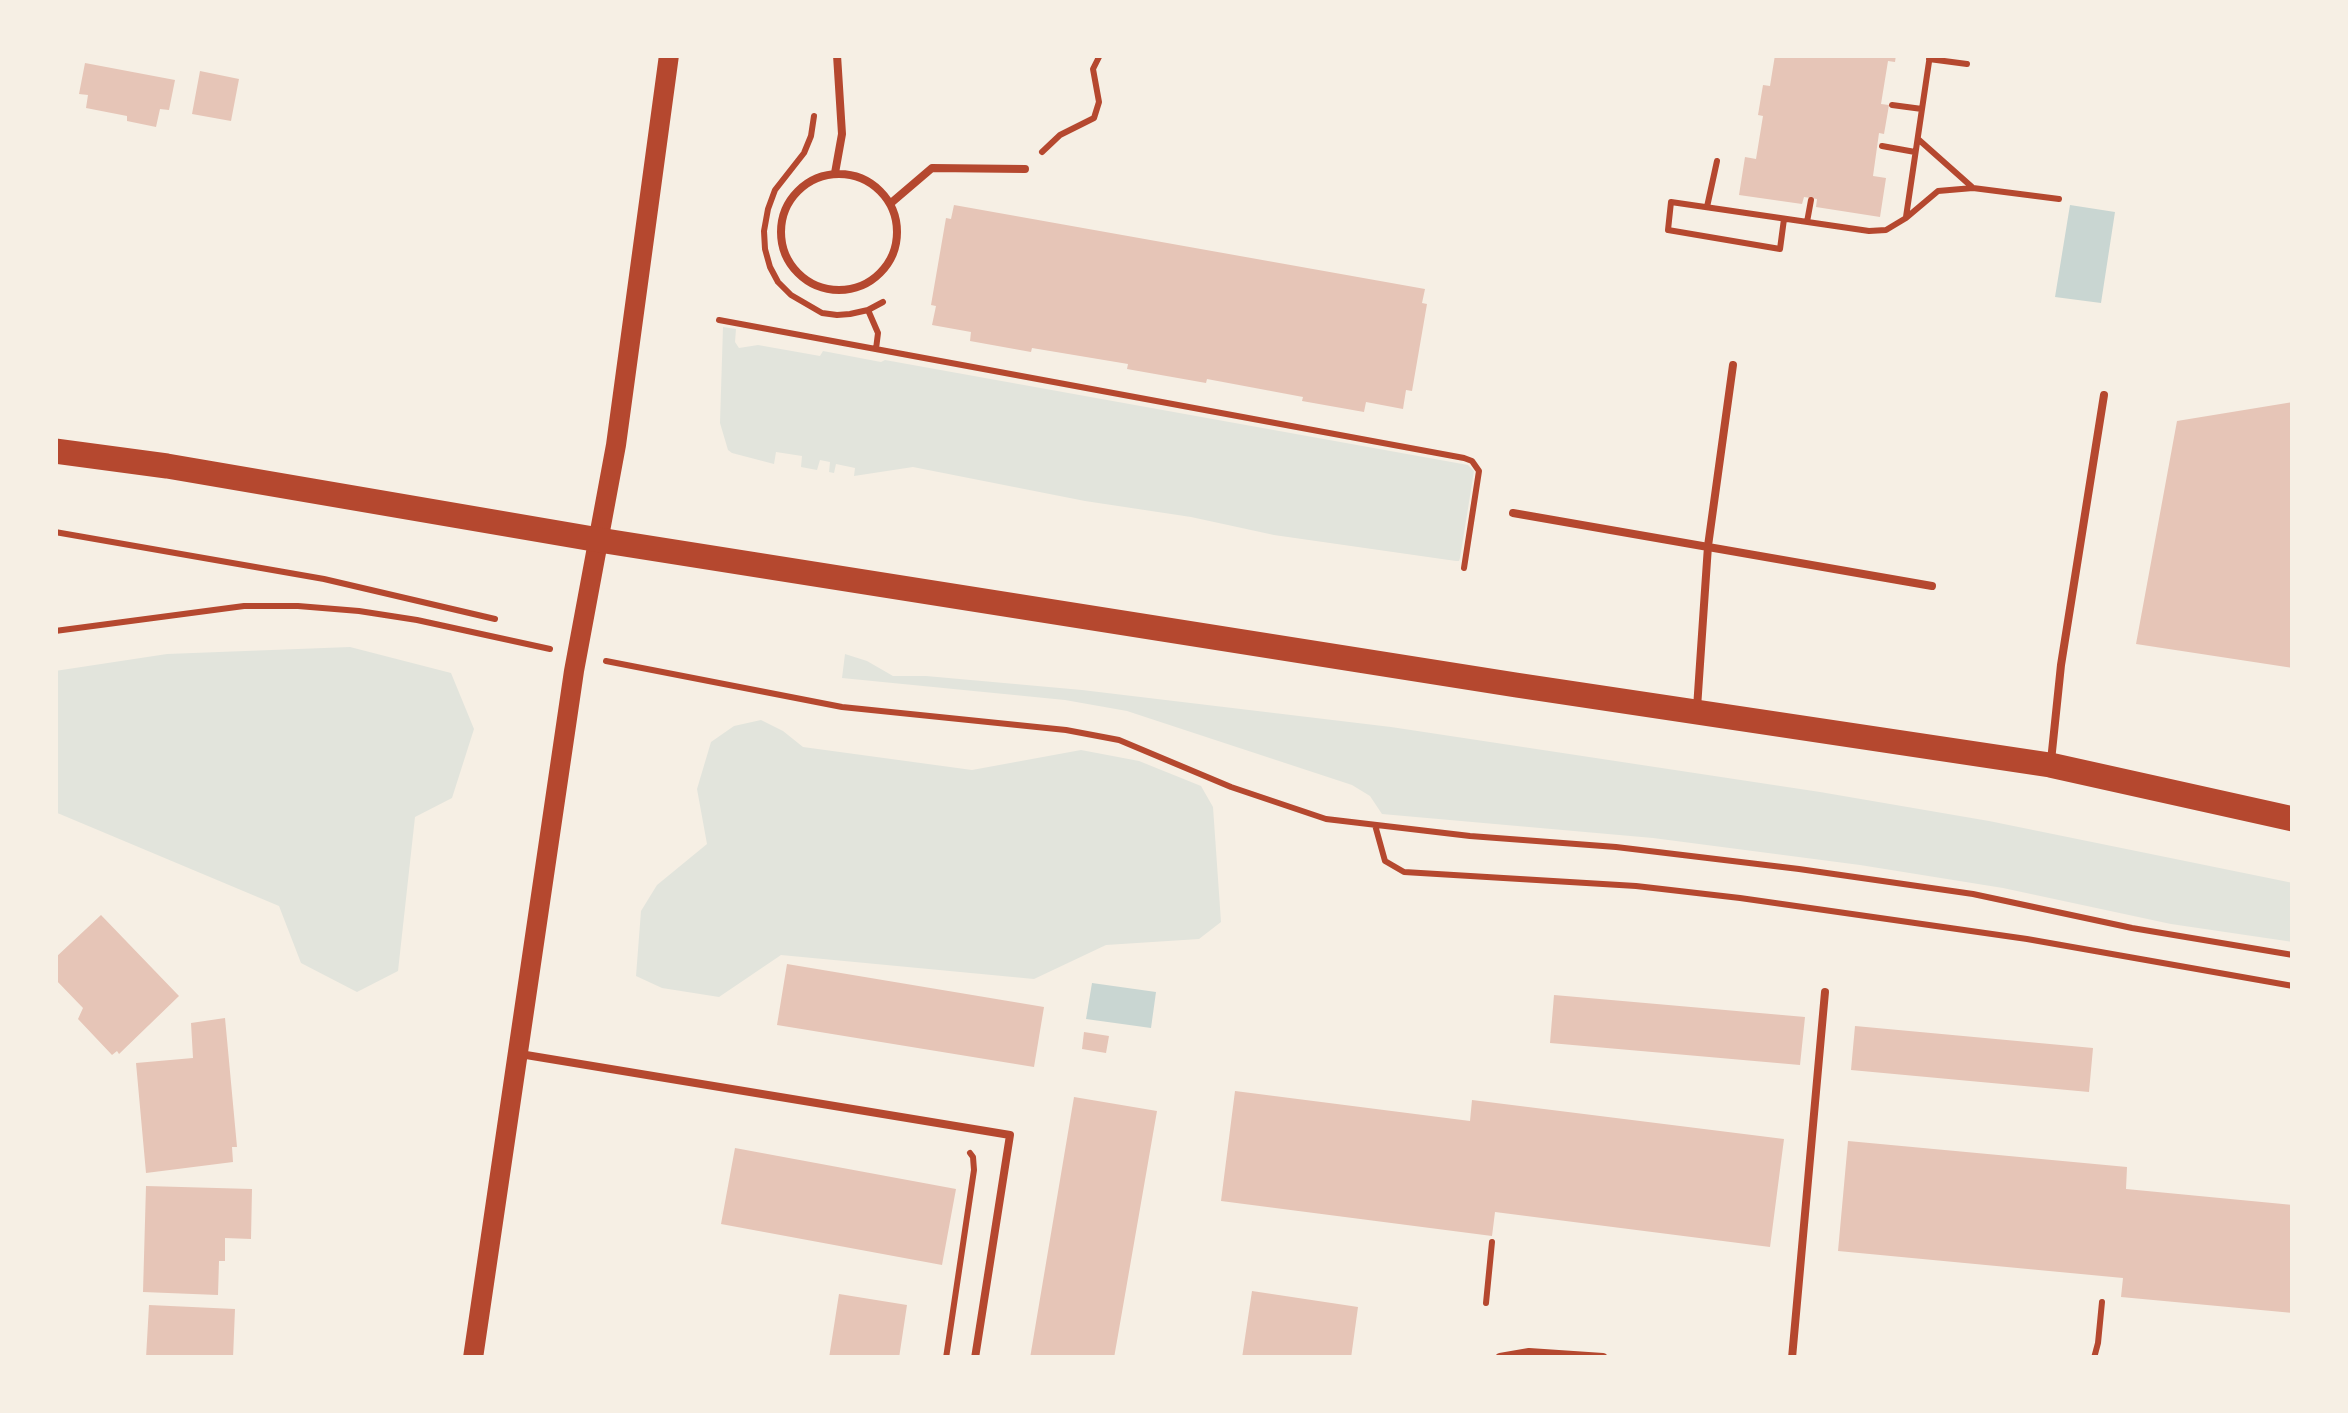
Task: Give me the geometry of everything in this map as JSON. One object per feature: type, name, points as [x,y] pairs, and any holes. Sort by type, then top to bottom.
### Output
[{"type":"main road","points":[[473,1358],[574,671],[616,445],[670,55]]},
{"type":"main road","points":[[55,451],[166,466],[599,540],[2050,765],[2293,819]]},
{"type":"street","points":[[1500,1358],[1530,1353],[1604,1358]]},
{"type":"lane","points":[[835,173],[842,134],[837,55]]},
{"type":"lane","points":[[891,203],[932,168],[1025,170]]},
{"type":"lane","points":[[835,173],[867,180],[891,203],[898,235],[888,267],[861,287],[828,290],[798,274],[782,246],[784,212],[803,185],[835,173]]},
{"type":"lane","points":[[1697,712],[1708,546],[1733,364]]},
{"type":"lane","points":[[2050,765],[2104,395]]},
{"type":"lane","points":[[1513,513],[1932,586]]},
{"type":"lane","points":[[1792,1358],[1825,992]]},
{"type":"lane","points":[[516,1053],[1010,1135],[975,1358]]},
{"type":"path","points":[[1025,170],[1060,135],[1094,118],[1099,102],[1093,69],[1100,55]]},
{"type":"path","points":[[1906,218],[1929,57],[1967,64]]},
{"type":"path","points":[[1892,105],[1922,109]]},
{"type":"path","points":[[814,114],[804,153],[775,190],[764,230],[770,267],[790,295],[808,306],[837,315],[868,310],[883,302]]},
{"type":"path","points":[[1918,139],[1973,188]]},
{"type":"path","points":[[1882,146],[1916,152]]},
{"type":"path","points":[[1708,207],[1717,161]]},
{"type":"path","points":[[1784,218],[1780,249],[1668,230],[1671,202],[1784,218],[1869,231],[1886,230],[1938,191],[1973,188],[2059,199]]},
{"type":"path","points":[[1807,222],[1810,200]]},
{"type":"path","points":[[868,310],[878,333],[876,349]]},
{"type":"path","points":[[719,320],[1464,458],[1479,472],[1464,568]]},
{"type":"path","points":[[55,532],[324,579],[495,619]]},
{"type":"path","points":[[55,631],[244,606],[360,611],[485,635]]},
{"type":"path","points":[[678,676],[842,706],[1046,727],[1119,740],[1231,787],[1326,819],[1800,868],[1973,894],[2132,928],[2293,955]]},
{"type":"path","points":[[1375,826],[1385,861],[1404,872],[1636,886],[1723,896],[2027,939],[2293,986]]},
{"type":"path","points":[[946,1358],[974,1170],[973,1157],[962,1147]]},
{"type":"path","points":[[1486,1303],[1492,1242]]},
{"type":"path","points":[[2094,1358],[2102,1302]]},
{"type":"shaded area","points":[[2070,205],[2115,212],[2101,303],[2055,297]]},
{"type":"shaded area","points":[[723,327],[736,329],[735,342],[739,348],[758,345],[820,356],[823,351],[885,360],[1468,465],[1474,471],[1460,558],[1456,561],[1274,535],[913,467],[854,476],[855,468],[836,464],[834,473],[829,472],[830,462],[820,460],[817,470],[801,467],[802,456],[776,452],[774,464],[732,453],[720,423]]},
{"type":"shaded area","points":[[350,647],[451,673],[474,729],[452,798],[415,817],[398,971],[357,992],[301,963],[279,906],[55,812],[55,671],[167,654]]},
{"type":"shaded area","points":[[845,654],[893,676],[1082,690],[1391,727],[1989,821],[2293,883],[2293,942],[2171,924],[2003,888],[1860,865],[1653,838],[1382,814],[1370,796],[1352,785],[1127,711],[1065,700],[842,678]]},
{"type":"shaded area","points":[[761,720],[803,747],[972,770],[1081,750],[1139,761],[1201,786],[1213,807],[1221,922],[1199,939],[1106,945],[1034,979],[781,955],[719,997],[662,988],[636,976],[641,911],[657,885],[707,844],[697,789],[711,742],[734,726]]},
{"type":"shaded area","points":[[1092,983],[1156,992],[1151,1028],[1086,1019]]},
{"type":"building","points":[[1775,55],[1896,55],[1895,62],[1888,61],[1881,104],[1889,105],[1884,134],[1879,133],[1873,176],[1886,178],[1880,217],[1816,207],[1817,199],[1804,197],[1802,204],[1739,195],[1745,157],[1756,159],[1763,85],[1770,86]]},
{"type":"building","points":[[85,63],[175,80],[169,110],[160,109],[156,127],[127,121],[127,116],[86,108],[88,95],[79,94]]},
{"type":"building","points":[[200,71],[239,79],[231,121],[192,114]]},
{"type":"building","points":[[954,205],[1425,289],[1422,303],[1427,304],[1412,391],[1406,390],[1403,409],[1366,402],[1364,412],[1207,379],[1206,383],[1127,369],[1128,364],[970,341],[971,332],[932,325],[936,306],[931,305],[946,218],[951,219]]},
{"type":"building","points":[[2293,402],[2293,668],[2136,644],[2177,421]]},
{"type":"building","points":[[101,915],[179,996],[119,1054],[117,1051],[112,1055],[78,1019],[83,1008],[55,979],[55,958]]},
{"type":"building","points":[[787,964],[1044,1007],[1034,1067],[777,1025]]},
{"type":"building","points":[[1554,995],[1805,1017],[1800,1065],[1550,1043]]},
{"type":"building","points":[[225,1018],[237,1147],[232,1147],[233,1162],[146,1173],[136,1063],[193,1058],[191,1023]]},
{"type":"building","points":[[1855,1026],[2093,1048],[2089,1092],[1851,1070]]},
{"type":"building","points":[[1084,1032],[1109,1036],[1106,1053],[1082,1049]]},
{"type":"building","points":[[1235,1091],[1470,1121],[1472,1100],[1784,1139],[1770,1247],[1495,1212],[1492,1236],[1221,1201]]},
{"type":"building","points":[[1074,1097],[1157,1111],[1114,1358],[1030,1358]]},
{"type":"building","points":[[1848,1141],[2127,1167],[2126,1189],[2293,1205],[2293,1313],[2121,1297],[2123,1278],[1838,1251]]},
{"type":"building","points":[[735,1148],[956,1189],[942,1265],[721,1224]]},
{"type":"building","points":[[146,1186],[252,1189],[251,1239],[225,1238],[225,1261],[219,1261],[218,1295],[143,1292]]},
{"type":"building","points":[[1252,1291],[1358,1307],[1351,1358],[1242,1358]]},
{"type":"building","points":[[839,1294],[907,1305],[899,1358],[829,1358]]},
{"type":"building","points":[[149,1305],[235,1309],[233,1358],[146,1358]]}]
